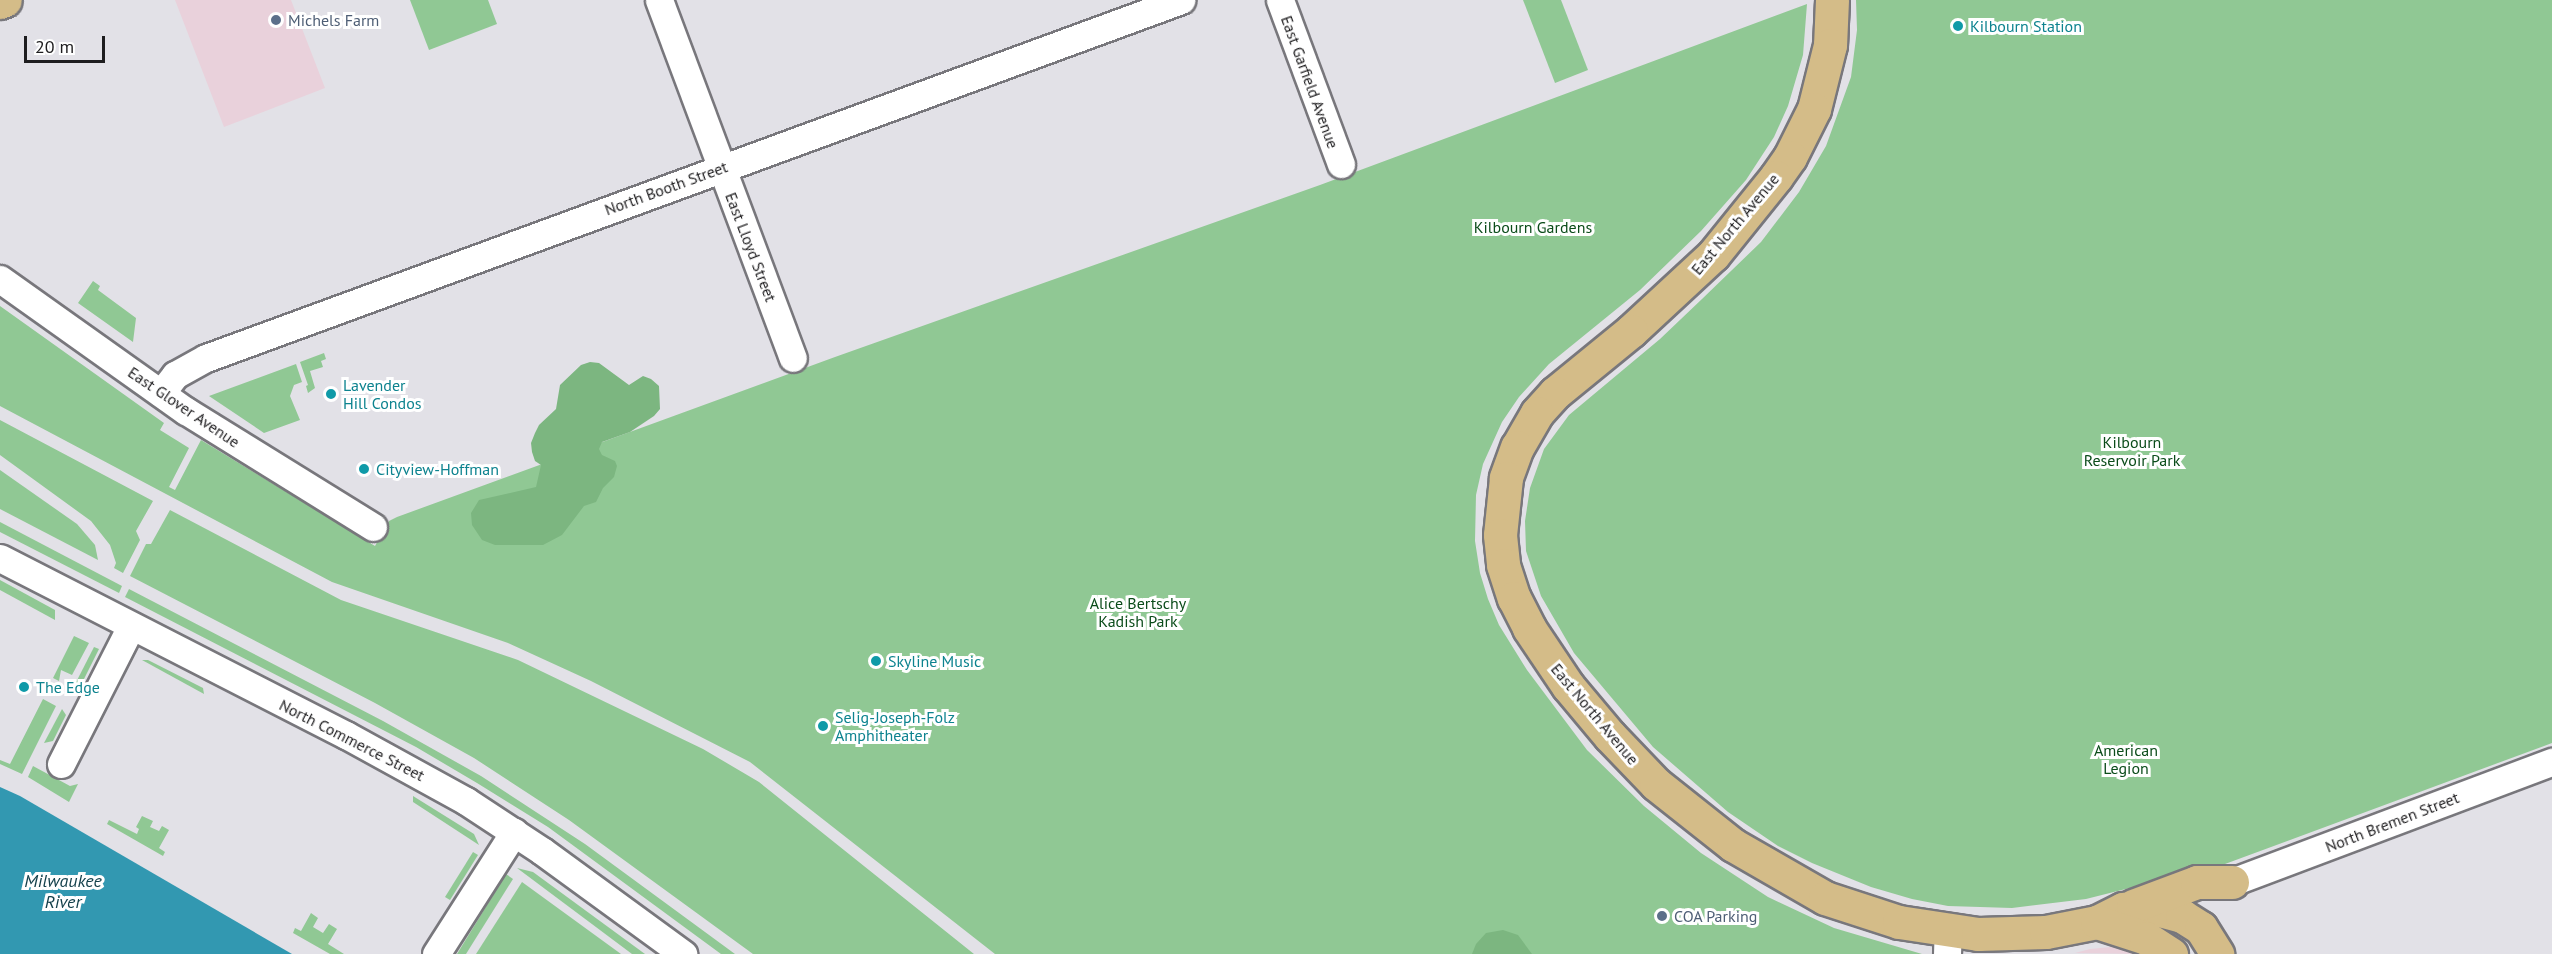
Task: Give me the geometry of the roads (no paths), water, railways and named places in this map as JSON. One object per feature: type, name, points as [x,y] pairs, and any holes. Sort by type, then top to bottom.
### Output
[{"type":"main road","points":[[0,2],[5,0]]},
{"type":"main road","name":"East North Avenue","points":[[1832,0],[1830,45],[1814,109],[1795,149],[1776,177],[1713,255],[1631,331],[1555,393],[1527,429],[1517,447],[1506,478],[1500,526],[1503,565],[1514,598],[1529,628],[1568,686],[1631,759],[1679,804],[1762,864],[1825,898],[1899,922],[1947,943],[2028,933],[2110,916],[2160,910],[2182,916],[2209,941]]},
{"type":"main road","points":[[2110,916],[2197,882],[2232,882],[2209,941]]},
{"type":"main road","name":"East North Avenue","points":[[2110,916],[2171,954]]},
{"type":"street","name":"East Lloyd Street","points":[[659,0],[793,358]]},
{"type":"street","name":"North Booth Street","points":[[161,393],[175,375],[206,358],[1181,0]]},
{"type":"street","name":"East Garfield Avenue","points":[[1280,0],[1341,164]]},
{"type":"street","name":"East Glover Avenue","points":[[0,279],[161,393],[372,527]]},
{"type":"street","name":"North Commerce Street","points":[[0,558],[412,770],[514,832],[684,954]]},
{"type":"street","points":[[61,764],[131,626]]},
{"type":"street","name":"North Bremen Street","points":[[2232,882],[2552,762]]},
{"type":"street","points":[[436,954],[514,832]]},
{"type":"water","name":"Milwaukee River","points":[[0,787],[20,796],[292,954],[0,954]]},
{"type":"place","name":"Michels Farm","points":[[276,20]]},
{"type":"place","name":"Kilbourn Station","points":[[1958,26]]},
{"type":"place","name":"Lavender Hill Condos","points":[[331,394]]},
{"type":"place","name":"Cityview-Hoffman","points":[[364,469]]},
{"type":"place","name":"Skyline Music","points":[[876,661]]},
{"type":"place","name":"The Edge","points":[[24,687]]},
{"type":"place","name":"Selig-Joseph-Folz Amphitheater","points":[[823,726]]},
{"type":"place","name":"COA Parking","points":[[1662,916]]},
{"type":"park label","name":"Kilbourn Gardens","points":[[1533,227]]},
{"type":"park label","name":"Kilbourn Reservoir Park","points":[[2132,451]]},
{"type":"park label","name":"Alice Bertschy Kadish Park","points":[[1138,612]]},
{"type":"park label","name":"American Legion","points":[[2126,759]]}]
